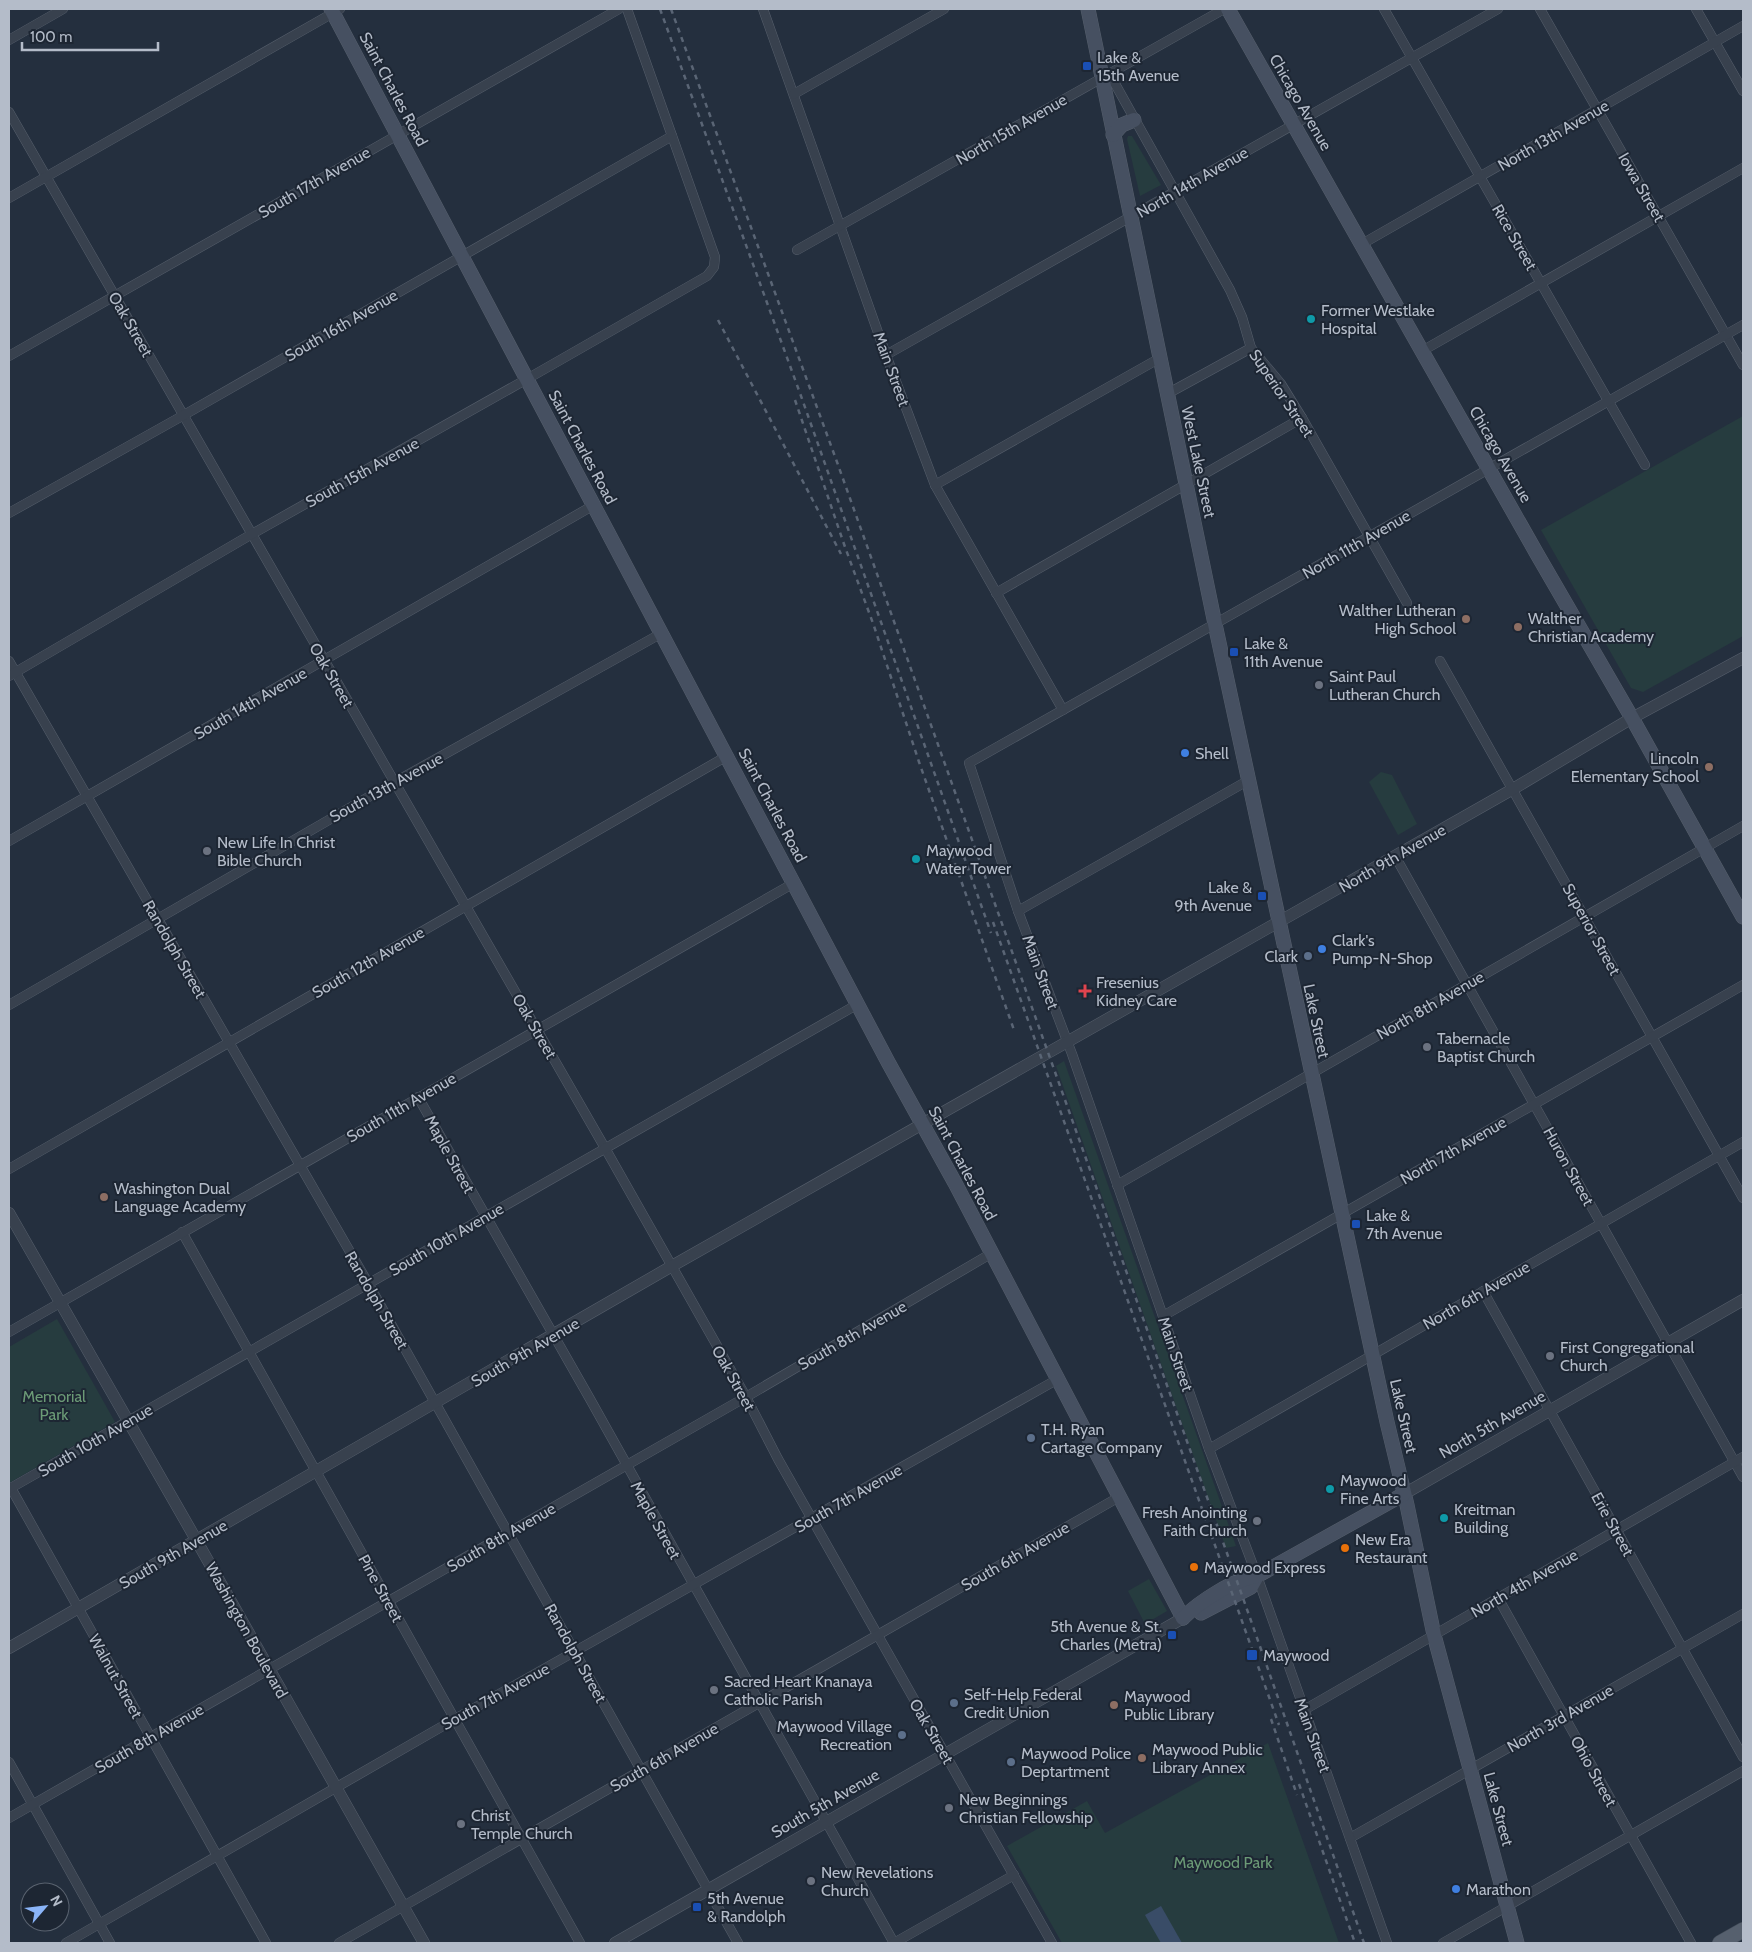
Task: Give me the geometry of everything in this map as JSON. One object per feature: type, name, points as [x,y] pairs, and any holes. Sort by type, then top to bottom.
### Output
[{"type":"main road","name":"West Lake Street","points":[[1088,9],[1106,75],[1113,135],[1166,394],[1279,922]]},
{"type":"main road","name":"Chicago Avenue","points":[[1228,9],[1632,718],[1743,917]]},
{"type":"main road","name":"Saint Charles Road","points":[[335,10],[527,379],[992,1253],[1183,1618]]},
{"type":"main road","points":[[1113,135],[1122,125],[1134,120]]},
{"type":"main road","name":"Lake Street","points":[[1279,922],[1434,1635],[1517,1943]]},
{"type":"main road","name":"North 5th Avenue","points":[[1232,1591],[1250,1587],[1257,1576],[1404,1494]]},
{"type":"main road","name":"South 5th Avenue","points":[[1183,1618],[1202,1613],[1232,1591]]},
{"type":"main road","points":[[1720,1943],[1743,1930]]},
{"type":"street","points":[[9,40],[63,9]]},
{"type":"street","name":"South 17th Avenue","points":[[9,356],[619,9]]},
{"type":"street","points":[[627,9],[672,136]]},
{"type":"street","name":"Main Street","points":[[763,9],[886,355],[935,485],[1063,710]]},
{"type":"street","points":[[794,94],[944,9]]},
{"type":"street","name":"North 15th Avenue","points":[[797,250],[1224,9]]},
{"type":"street","name":"Rice Street","points":[[1384,9],[1645,465]]},
{"type":"street","name":"North 14th Avenue","points":[[886,355],[1498,9]]},
{"type":"street","name":"Iowa Street","points":[[1540,9],[1743,366]]},
{"type":"street","points":[[1696,9],[1743,91]]},
{"type":"street","points":[[9,198],[335,10]]},
{"type":"street","name":"North 13th Avenue","points":[[1362,244],[1743,26]]},
{"type":"street","name":"Superior Street","points":[[1106,75],[1134,120],[1230,290],[1242,317],[1251,348],[1281,384],[1302,418],[1407,603]]},
{"type":"street","name":"Oak Street","points":[[9,112],[605,1148],[1052,1943]]},
{"type":"street","name":"South 16th Avenue","points":[[9,513],[184,416],[672,136]]},
{"type":"street","name":"South 15th Avenue","points":[[12,674],[252,534],[707,276],[714,267],[715,257],[672,136]]},
{"type":"street","points":[[1422,351],[1743,168]]},
{"type":"street","name":"North 11th Avenue","points":[[969,763],[1743,325]]},
{"type":"street","points":[[1166,394],[1251,348]]},
{"type":"street","points":[[935,485],[1160,358]]},
{"type":"street","points":[[996,593],[1302,418]]},
{"type":"street","name":"South 14th Avenue","points":[[9,841],[594,505]]},
{"type":"street","name":"South 13th Avenue","points":[[9,1005],[395,782],[662,633]]},
{"type":"street","name":"North 9th Avenue","points":[[1041,1057],[1514,789],[1632,718],[1743,658]]},
{"type":"street","name":"Randolph Street","points":[[9,661],[12,674],[87,797],[368,1283],[738,1943]]},
{"type":"street","name":"Superior Street","points":[[1440,661],[1514,789],[1743,1198]]},
{"type":"street","name":"South 12th Avenue","points":[[9,1169],[727,756]]},
{"type":"street","name":"Main Street","points":[[969,763],[1018,911],[1067,1042],[1209,1449],[1257,1576],[1387,1943]]},
{"type":"street","points":[[1018,911],[1249,780]]},
{"type":"street","name":"North 8th Avenue","points":[[1118,1185],[1743,826]]},
{"type":"street","name":"Huron Street","points":[[1395,856],[1668,1343],[1739,1460],[1743,1477]]},
{"type":"street","name":"South 11th Avenue","points":[[9,1332],[794,883]]},
{"type":"street","name":"North 7th Avenue","points":[[1163,1316],[1743,985]]},
{"type":"street","name":"South 10th Avenue","points":[[10,1489],[858,1004]]},
{"type":"street","name":"South 9th Avenue","points":[[9,1648],[672,1266],[1041,1057]]},
{"type":"street","name":"Maple Street","points":[[418,1097],[894,1943]]},
{"type":"street","name":"North 6th Avenue","points":[[1209,1449],[1743,1142]]},
{"type":"street","name":"Washington Boulevard","points":[[9,1213],[424,1943]]},
{"type":"street","name":"Pine Street","points":[[182,1232],[580,1943]]},
{"type":"street","name":"South 8th Avenue","points":[[9,1818],[626,1466],[992,1253]]},
{"type":"street","name":"Erie Street","points":[[1483,1291],[1743,1757]]},
{"type":"street","name":"North 5th Avenue","points":[[1404,1494],[1743,1300]]},
{"type":"street","name":"South 7th Avenue","points":[[66,1943],[455,1719],[1058,1379]]},
{"type":"street","name":"North 4th Avenue","points":[[1304,1710],[1739,1460]]},
{"type":"street","name":"Walnut Street","points":[[10,1489],[266,1943]]},
{"type":"street","name":"South 6th Avenue","points":[[339,1943],[1119,1497]]},
{"type":"street","name":"Ohio Street","points":[[1498,1598],[1690,1943]]},
{"type":"street","name":"North 3rd Avenue","points":[[1350,1838],[1743,1614]]},
{"type":"street","name":"South 5th Avenue","points":[[615,1943],[1183,1618]]},
{"type":"street","points":[[9,1762],[110,1943]]},
{"type":"street","points":[[1443,1943],[1743,1771]]},
{"type":"street","points":[[894,1943],[1014,1875]]},
{"type":"green space","points":[[1128,136],[1132,136],[1161,185],[1140,196],[1127,139]]},
{"type":"green space","points":[[1743,416],[1743,636],[1643,692],[1631,688],[1541,530]]},
{"type":"green space","points":[[1381,772],[1392,775],[1417,824],[1398,835],[1369,782]]},
{"type":"green space","points":[[1064,1061],[1236,1546],[1226,1548],[1056,1066]]},
{"type":"green space","name":"Memorial Park","points":[[57,1319],[115,1422],[9,1483],[9,1347]]},
{"type":"green space","points":[[1149,1579],[1167,1611],[1145,1624],[1128,1591]]},
{"type":"green space","name":"Maywood Park","points":[[1268,1743],[1339,1943],[1062,1943],[1007,1846],[1087,1801],[1105,1833]]},
{"type":"water","points":[[1161,1906],[1182,1943],[1161,1943],[1145,1915]]},
{"type":"railway","points":[[660,9],[801,396],[991,933]]},
{"type":"railway","points":[[671,9],[837,462],[1243,1598],[1364,1943]]},
{"type":"railway","points":[[718,320],[841,554]]},
{"type":"railway","points":[[795,400],[874,626],[919,762],[1014,1030]]},
{"type":"railway","points":[[993,922],[1279,1725]]},
{"type":"railway","points":[[1271,1719],[1297,1795]]},
{"type":"railway","points":[[1299,1784],[1355,1943]]},
{"type":"place","name":"Lake & 15th Avenue","points":[[1087,66]]},
{"type":"place","name":"Former Westlake Hospital","points":[[1311,319]]},
{"type":"place","name":"Walther Lutheran High School","points":[[1466,619]]},
{"type":"place","name":"Walther Christian Academy","points":[[1518,627]]},
{"type":"place","name":"Lake & 11th Avenue","points":[[1234,652]]},
{"type":"place","name":"Saint Paul Lutheran Church","points":[[1319,685]]},
{"type":"place","name":"Shell","points":[[1185,753]]},
{"type":"place","name":"Lincoln Elementary School","points":[[1709,767]]},
{"type":"place","name":"New Life In Christ Bible Church","points":[[207,851]]},
{"type":"place","name":"Maywood Water Tower","points":[[916,859]]},
{"type":"place","name":"Lake & 9th Avenue","points":[[1262,896]]},
{"type":"place","name":"Clark's Pump-N-Shop","points":[[1322,949]]},
{"type":"place","name":"Clark","points":[[1308,956]]},
{"type":"place","name":"Fresenius Kidney Care","points":[[1085,991]]},
{"type":"place","name":"Tabernacle Baptist Church","points":[[1427,1047]]},
{"type":"place","name":"Washington Dual Language Academy","points":[[104,1197]]},
{"type":"place","name":"Lake & 7th Avenue","points":[[1356,1224]]},
{"type":"place","name":"First Congregational Church","points":[[1550,1356]]},
{"type":"place","name":"T.H. Ryan Cartage Company","points":[[1031,1438]]},
{"type":"place","name":"Maywood Fine Arts","points":[[1330,1489]]},
{"type":"place","name":"Kreitman Building","points":[[1444,1518]]},
{"type":"place","name":"Fresh Anointing Faith Church","points":[[1257,1521]]},
{"type":"place","name":"New Era Restaurant","points":[[1345,1548]]},
{"type":"place","name":"Maywood Express","points":[[1194,1567]]},
{"type":"place","name":"5th Avenue & St. Charles (Metra)","points":[[1172,1635]]},
{"type":"place","name":"Maywood","points":[[1252,1655]]},
{"type":"place","name":"Sacred Heart Knanaya Catholic Parish","points":[[714,1690]]},
{"type":"place","name":"Self-Help Federal Credit Union","points":[[954,1703]]},
{"type":"place","name":"Maywood Public Library","points":[[1114,1705]]},
{"type":"place","name":"Maywood Village Recreation","points":[[902,1735]]},
{"type":"place","name":"Maywood Public Library Annex","points":[[1142,1758]]},
{"type":"place","name":"Maywood Police Deptartment","points":[[1011,1762]]},
{"type":"place","name":"New Beginnings Christian Fellowship","points":[[949,1808]]},
{"type":"place","name":"Christ Temple Church","points":[[461,1824]]},
{"type":"place","name":"New Revelations Church","points":[[811,1881]]},
{"type":"place","name":"Marathon","points":[[1456,1889]]},
{"type":"place","name":"5th Avenue & Randolph","points":[[697,1907]]}]
